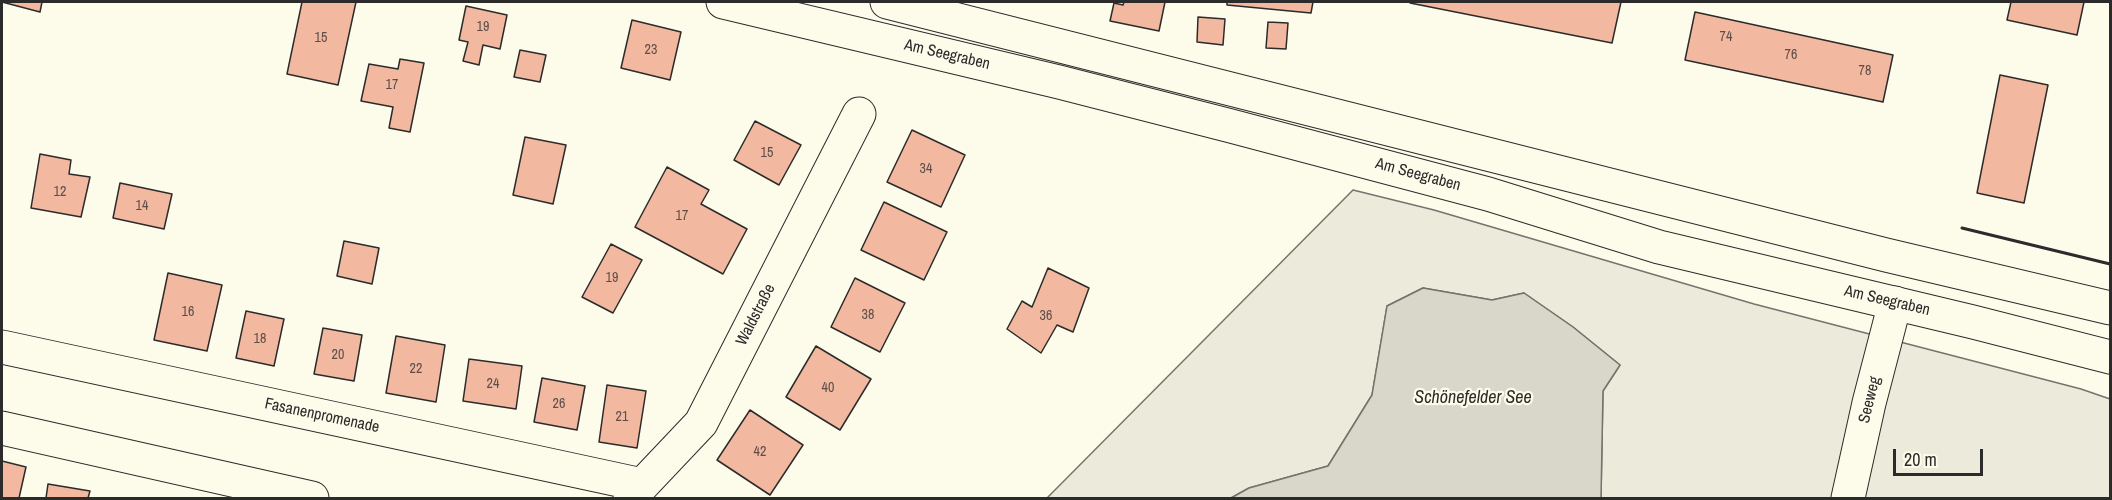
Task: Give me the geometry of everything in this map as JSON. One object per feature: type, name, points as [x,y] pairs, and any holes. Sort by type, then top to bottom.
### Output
[{"type":"main road","name":"Am Seegraben","points":[[723,2],[1059,82],[1488,194],[1659,247],[2110,357]]},
{"type":"main road","points":[[887,2],[1886,255],[2110,308]]},
{"type":"main road","name":"Waldstraße","points":[[636,492],[701,423],[859,114]]},
{"type":"main road","name":"Seeweg","points":[[1848,498],[1869,403],[1895,303]]},
{"type":"main road","name":"Fasanenpromenade","points":[[2,347],[636,492]]},
{"type":"main road","points":[[2,428],[312,498]]},
{"type":"shaded area","points":[[1353,190],[1434,210],[1754,304],[2081,389],[2110,399],[2110,498],[1601,498],[1603,391],[1620,365],[1573,327],[1524,293],[1492,300],[1423,288],[1387,306],[1372,395],[1328,466],[1249,488],[1231,498],[1047,498]]},
{"type":"water","name":"Schönefelder See","points":[[1423,288],[1492,300],[1524,293],[1573,327],[1620,365],[1603,391],[1601,498],[1231,498],[1249,488],[1328,466],[1372,395],[1387,306]]},
{"type":"building","points":[[2,2],[42,2],[40,12]]},
{"type":"building","points":[[302,2],[356,2],[338,85],[287,74]]},
{"type":"building","points":[[1124,2],[1165,2],[1159,31],[1110,21],[1114,3],[1123,5]]},
{"type":"building","points":[[1227,2],[1313,2],[1311,13],[1227,5]]},
{"type":"building","points":[[1411,2],[1621,2],[1612,43]]},
{"type":"building","points":[[2011,2],[2084,2],[2077,35],[2007,20]]},
{"type":"building","points":[[466,6],[507,15],[500,49],[483,45],[479,65],[463,61],[468,42],[459,40]]},
{"type":"building","points":[[1695,12],[1893,55],[1883,102],[1685,60]]},
{"type":"building","points":[[1198,17],[1225,19],[1223,45],[1197,42]]},
{"type":"building","points":[[632,20],[681,32],[670,80],[621,68]]},
{"type":"building","points":[[1268,22],[1288,23],[1286,49],[1266,48]]},
{"type":"building","points":[[520,50],[546,55],[540,82],[514,77]]},
{"type":"building","points":[[400,59],[424,63],[410,132],[389,128],[393,107],[361,101],[369,64],[398,69]]},
{"type":"building","points":[[2000,75],[2048,85],[2024,203],[1977,193]]},
{"type":"building","points":[[755,121],[801,145],[779,185],[734,160]]},
{"type":"building","points":[[912,130],[965,155],[941,207],[887,182]]},
{"type":"building","points":[[525,137],[566,145],[553,204],[513,195]]},
{"type":"building","points":[[40,154],[71,160],[69,174],[90,177],[81,217],[31,208]]},
{"type":"building","points":[[667,167],[709,190],[701,204],[747,229],[723,274],[635,227]]},
{"type":"building","points":[[120,183],[172,194],[164,229],[113,218]]},
{"type":"building","points":[[884,202],[947,232],[924,280],[861,250]]},
{"type":"building","points":[[344,241],[379,248],[372,284],[337,276]]},
{"type":"building","points":[[611,244],[642,260],[613,313],[582,297]]},
{"type":"building","points":[[1048,268],[1089,288],[1073,332],[1057,325],[1041,353],[1007,329],[1022,301],[1032,307]]},
{"type":"building","points":[[168,273],[222,285],[207,351],[154,340]]},
{"type":"building","points":[[855,278],[905,303],[880,352],[831,327]]},
{"type":"building","points":[[246,311],[284,319],[274,366],[236,358]]},
{"type":"building","points":[[323,328],[362,335],[354,381],[314,374]]},
{"type":"building","points":[[396,336],[445,345],[436,402],[386,393]]},
{"type":"building","points":[[816,346],[871,379],[840,430],[786,397]]},
{"type":"building","points":[[469,359],[522,366],[516,409],[463,401]]},
{"type":"building","points":[[542,378],[585,386],[577,430],[534,422]]},
{"type":"building","points":[[607,385],[646,391],[637,448],[599,442]]},
{"type":"building","points":[[750,410],[803,445],[770,495],[717,460]]},
{"type":"building","points":[[2,461],[26,467],[19,498],[2,498]]},
{"type":"building","points":[[48,484],[90,491],[88,498],[46,498]]},
{"type":"wall","points":[[1962,228],[2110,264]]}]
